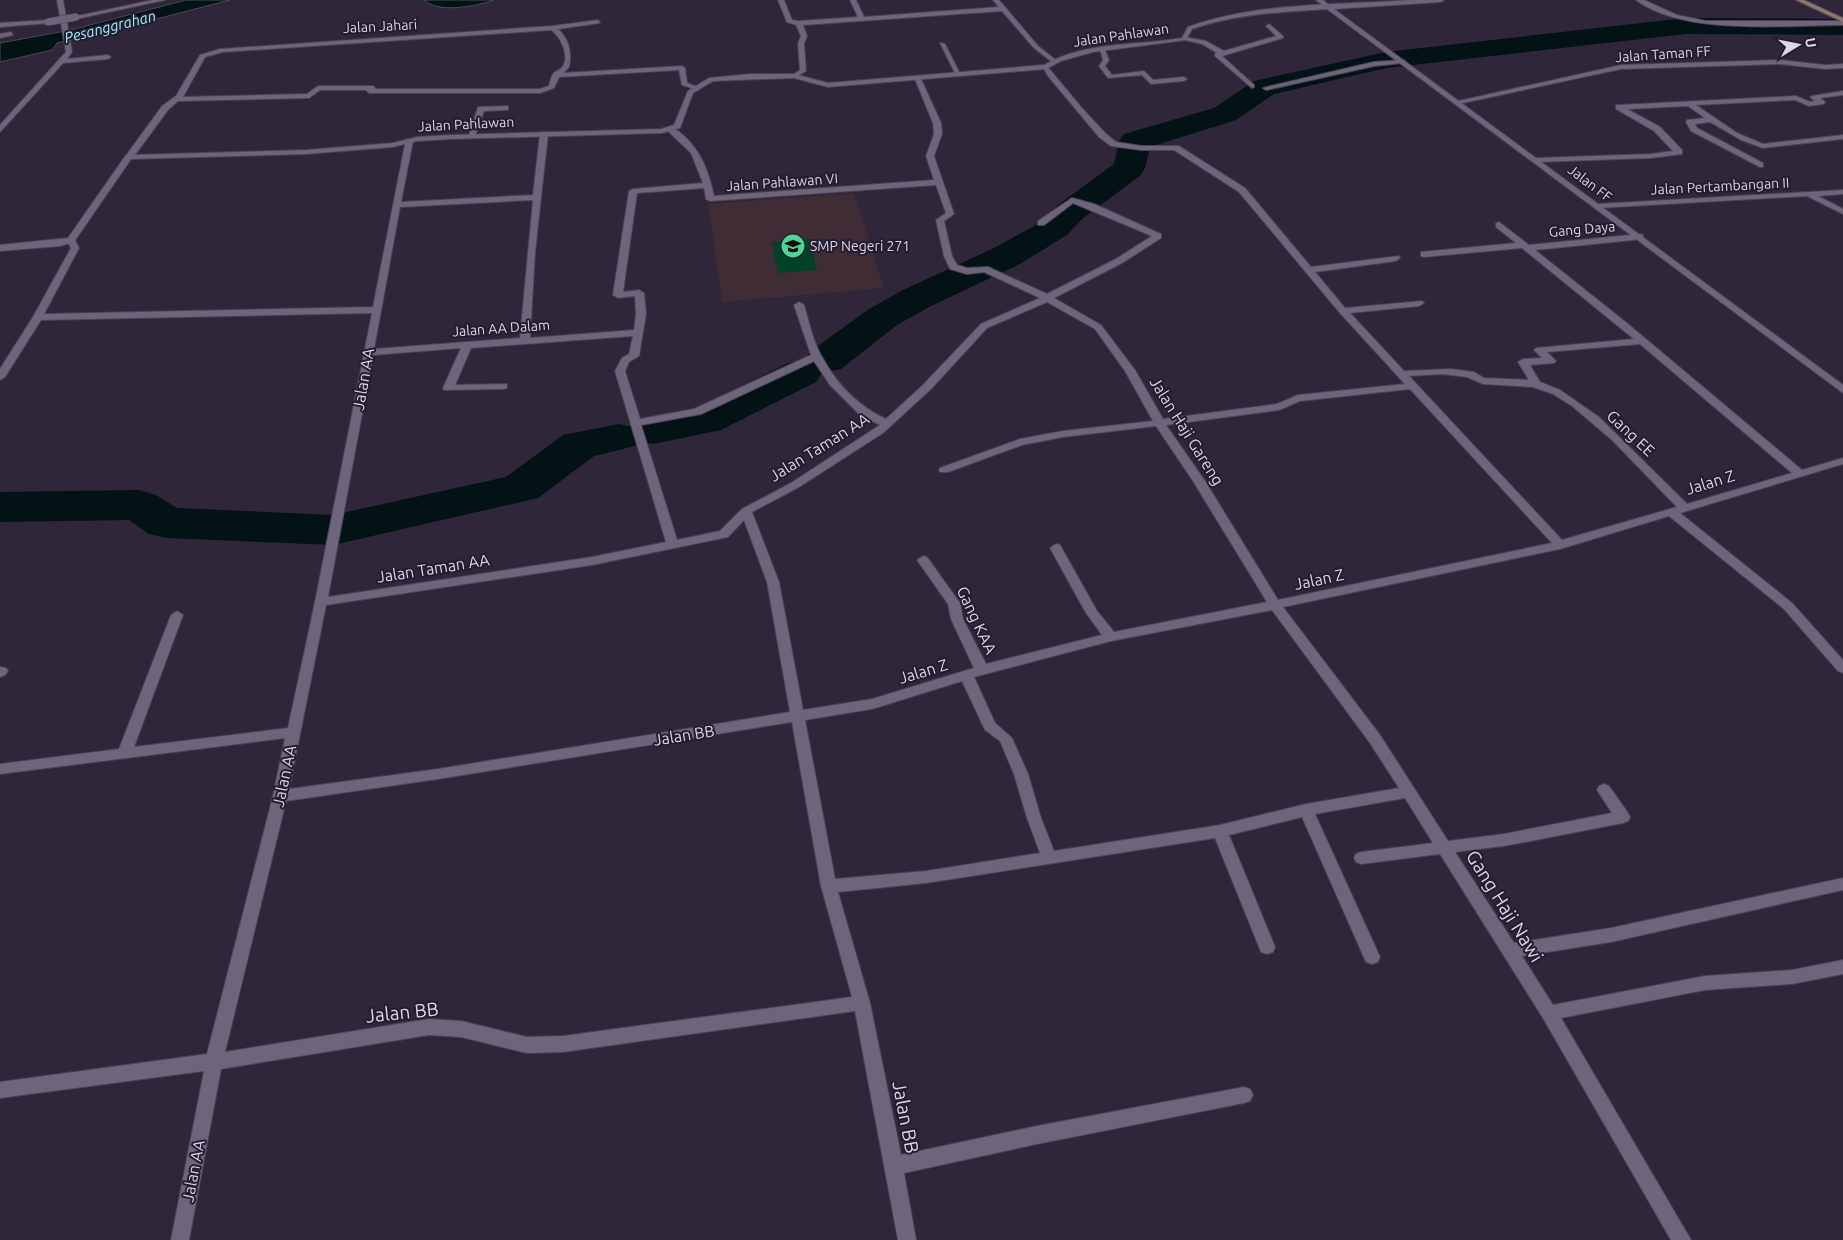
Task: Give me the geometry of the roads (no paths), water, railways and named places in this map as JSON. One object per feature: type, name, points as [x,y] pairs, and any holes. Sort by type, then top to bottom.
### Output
[{"type":"main road","points":[[1799,0],[1843,21]]},
{"type":"main road","points":[[1817,0],[1834,8]]},
{"type":"street","points":[[0,130],[63,61],[69,48],[60,0]]},
{"type":"street","points":[[0,25],[76,18],[162,0]]},
{"type":"street","points":[[781,0],[790,22],[863,20],[1004,9]]},
{"type":"street","points":[[853,0],[863,20]]},
{"type":"street","points":[[996,0],[1036,48],[1054,61]]},
{"type":"street","name":"Jalan FF","points":[[1320,0],[1843,390]]},
{"type":"street","name":"Jalan Pahlawan","points":[[1046,67],[1054,61],[1073,54],[1163,44],[1184,39],[1190,28],[1216,20],[1265,11],[1441,0]]},
{"type":"street","points":[[1639,0],[1675,16],[1706,23],[1843,21]]},
{"type":"street","name":"Jalan Jahari","points":[[129,157],[165,108],[176,98],[202,56],[212,52],[552,28],[598,22]]},
{"type":"street","points":[[794,76],[803,71],[801,44],[804,36],[799,22]]},
{"type":"street","points":[[1252,86],[1217,55],[1281,36],[1269,26]]},
{"type":"street","points":[[176,98],[309,96],[318,88],[373,88],[369,91],[378,92],[540,91],[552,87],[556,76],[566,67],[567,49],[562,35],[552,28]]},
{"type":"street","points":[[0,36],[11,34]]},
{"type":"street","points":[[1184,39],[1204,42],[1222,53]]},
{"type":"street","points":[[942,44],[959,75]]},
{"type":"street","points":[[1102,50],[1106,60],[1102,66],[1110,77],[1144,73]]},
{"type":"street","points":[[63,61],[108,57]]},
{"type":"street","points":[[1266,88],[1399,59]]},
{"type":"street","name":"Jalan Taman FF","points":[[1458,102],[1621,67],[1780,62],[1825,67],[1843,66]]},
{"type":"street","points":[[1139,64],[1151,82],[1184,79]]},
{"type":"street","points":[[672,130],[677,126],[690,92],[695,87],[711,80],[794,76],[828,85],[1046,67],[1050,75],[1078,109],[1102,135],[1114,144],[1141,148],[1176,148],[1242,190],[1343,311],[1560,545]]},
{"type":"street","points":[[556,76],[682,68],[684,84],[695,87]]},
{"type":"street","points":[[918,79],[937,123],[938,134],[930,156],[950,214],[940,220],[948,256],[953,266],[967,272],[985,269],[1047,298]]},
{"type":"street","points":[[1536,160],[1658,156],[1680,152],[1657,129],[1619,107],[1796,98],[1809,104],[1821,102],[1814,97],[1843,93]]},
{"type":"street","points":[[1694,103],[1691,105],[1712,120],[1750,142],[1762,146],[1843,137]]},
{"type":"street","points":[[471,136],[481,109],[505,108]]},
{"type":"street","points":[[1712,120],[1690,122],[1694,129],[1760,165]]},
{"type":"street","name":"Jalan Pahlawan","points":[[129,157],[306,152],[471,136],[672,130]]},
{"type":"street","name":"Jalan Pahlawan VI","points":[[672,130],[690,144],[696,152],[708,185],[710,200],[939,182]]},
{"type":"street","points":[[525,340],[531,252],[544,134]]},
{"type":"street","name":"Jalan AA","points":[[180,1240],[214,1061],[280,796],[339,516],[368,352],[409,141]]},
{"type":"street","points":[[0,248],[60,243],[71,240],[129,157]]},
{"type":"street","points":[[672,544],[620,371],[625,360],[634,356],[636,332],[641,314],[639,293],[618,295],[633,191],[669,190],[672,187],[708,185]]},
{"type":"street","name":"Jalan Pertambangan II","points":[[1598,206],[1843,192]]},
{"type":"street","points":[[1810,195],[1843,212]]},
{"type":"street","points":[[396,206],[538,197]]},
{"type":"street","name":"Jalan Taman AA","points":[[321,602],[592,561],[724,534],[746,511],[795,485],[879,431],[927,387],[984,326],[1047,298],[1118,261],[1158,236],[1091,206],[1072,200],[1041,223]]},
{"type":"street","points":[[1499,225],[1799,473]]},
{"type":"street","name":"Gang Daya","points":[[1424,254],[1640,238]]},
{"type":"street","points":[[0,376],[38,318],[75,248],[71,240]]},
{"type":"street","points":[[1308,270],[1396,258]]},
{"type":"street","name":"Jalan Haji Gareng","points":[[1047,298],[1098,327],[1130,370],[1160,424],[1199,481],[1275,605]]},
{"type":"street","points":[[1343,311],[1419,303]]},
{"type":"street","points":[[800,305],[816,356],[834,383],[865,414],[887,424]]},
{"type":"street","points":[[38,318],[376,310]]},
{"type":"street","name":"Jalan AA Dalam","points":[[368,352],[636,332]]},
{"type":"street","points":[[1536,384],[1523,362],[1551,361],[1539,350],[1640,341]]},
{"type":"street","points":[[468,344],[449,386],[450,390],[504,386]]},
{"type":"street","points":[[635,423],[697,412],[816,356]]},
{"type":"street","name":"Gang EE","points":[[1400,374],[1438,372],[1470,374],[1480,381],[1536,384],[1551,388],[1561,393],[1605,428],[1684,507]]},
{"type":"street","points":[[944,470],[1020,442],[1063,434],[1160,424],[1279,407],[1298,398],[1411,386]]},
{"type":"street","name":"Jalan Z","points":[[799,717],[872,704],[982,670],[1111,637],[1275,605],[1560,545],[1843,461]]},
{"type":"street","points":[[746,511],[773,582],[789,675],[799,717]]},
{"type":"street","points":[[1672,512],[1788,606],[1843,668]]},
{"type":"street","points":[[1056,548],[1092,613],[1111,637]]},
{"type":"street","name":"Gang KAA","points":[[923,560],[954,603],[957,619],[982,670]]},
{"type":"street","name":"Gang Haji Nawi","points":[[1275,605],[1375,739],[1549,1012],[1682,1240]]},
{"type":"street","points":[[125,752],[177,615]]},
{"type":"street","points":[[966,675],[990,726],[1005,738],[1021,774],[1034,818],[1049,857]]},
{"type":"street","name":"Jalan BB","points":[[280,796],[799,717],[829,886],[862,1003],[907,1240]]},
{"type":"street","points":[[0,770],[125,752],[293,732]]},
{"type":"street","points":[[1361,858],[1504,840],[1623,817],[1604,790]]},
{"type":"street","points":[[829,886],[926,877],[1220,831],[1306,810],[1408,792]]},
{"type":"street","points":[[1306,810],[1372,957]]},
{"type":"street","points":[[1220,831],[1267,947]]},
{"type":"street","points":[[1510,951],[1611,935],[1843,884]]},
{"type":"street","points":[[1549,1012],[1705,983],[1792,977],[1843,967]]},
{"type":"street","name":"Jalan BB","points":[[0,1090],[214,1061],[429,1027],[461,1029],[527,1045],[563,1044],[862,1003]]},
{"type":"street","points":[[894,1166],[1037,1135],[1244,1095]]},
{"type":"water","name":"Pesanggrahan","points":[[186,0],[230,0],[57,43],[52,50],[0,62],[0,43],[71,30]]},
{"type":"water","points":[[424,0],[494,0],[448,8],[439,7]]},
{"type":"waterway","points":[[826,360],[883,317],[917,298],[1007,256],[1055,228],[1070,212],[1129,168],[1135,141],[1225,114],[1264,87],[1386,60],[1686,26],[1843,27]]},
{"type":"waterway","points":[[653,431],[706,421],[801,373]]},
{"type":"waterway","points":[[0,507],[139,505],[166,523],[333,530],[521,488],[579,445],[619,437]]},
{"type":"place","name":"SMP Negeri 271","points":[[793,246]]}]
